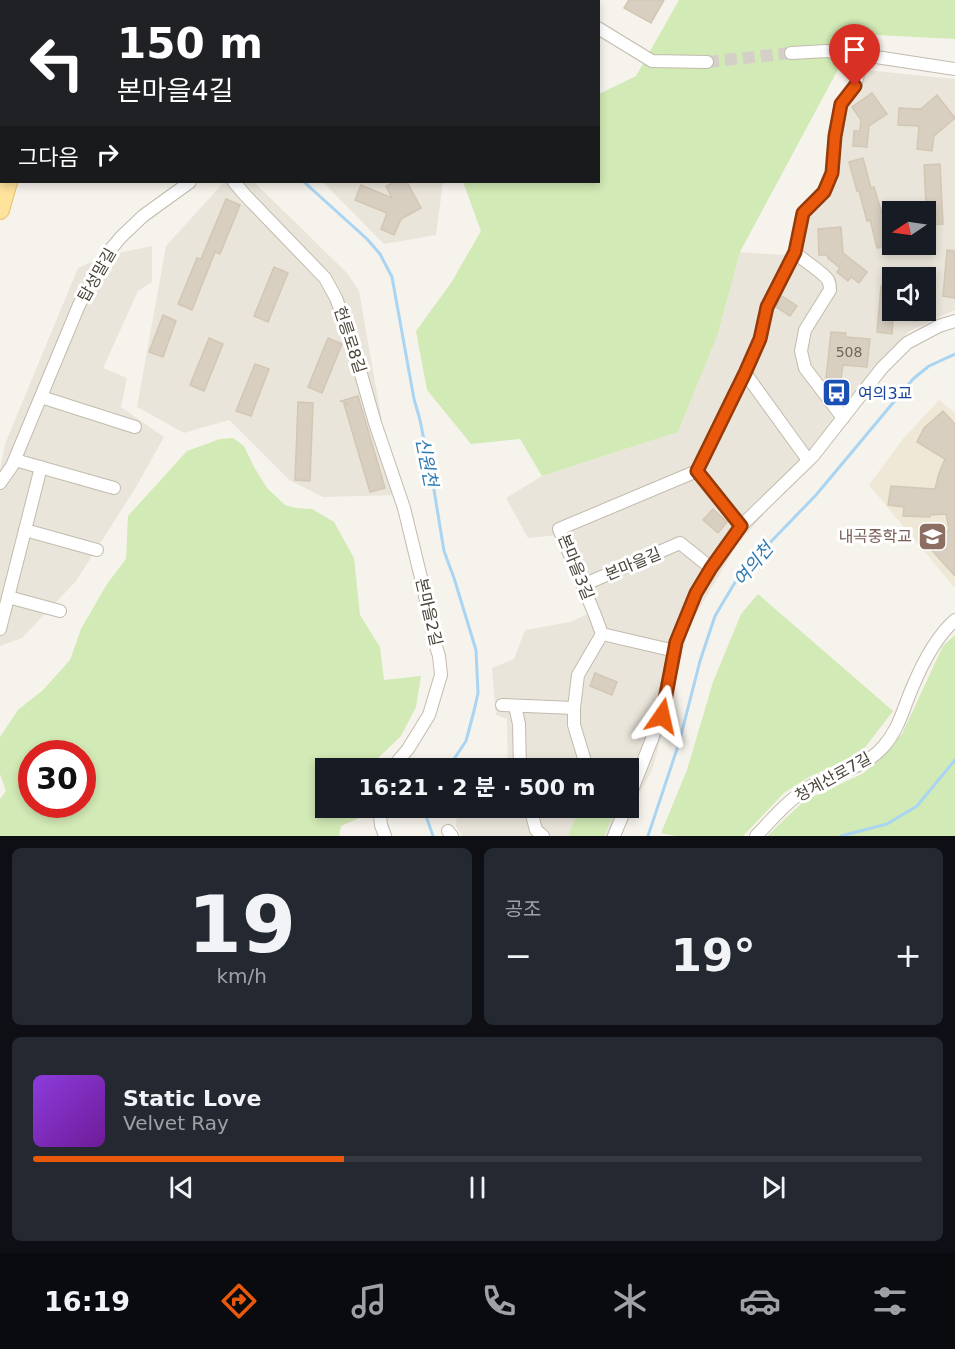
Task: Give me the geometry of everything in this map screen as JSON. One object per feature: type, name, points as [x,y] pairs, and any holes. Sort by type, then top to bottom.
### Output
[{"type":"main road","points":[[0,210],[8,183]]},
{"type":"street","points":[[600,29],[652,61],[707,62]]},
{"type":"street","points":[[791,53],[826,51],[955,69]]},
{"type":"street","points":[[741,526],[692,474],[745,373],[760,339],[767,307],[795,252],[803,213],[824,192],[832,173],[835,136],[841,104],[855,86],[863,55]]},
{"type":"street","name":"탑성말길","points":[[0,483],[15,460],[79,305],[105,256],[143,216],[189,183]]},
{"type":"street","name":"헌릉로8길","points":[[235,183],[324,278],[336,298],[351,339],[409,530]]},
{"type":"street","points":[[795,252],[827,278],[830,284],[830,290],[805,330],[801,351],[805,368],[843,418]]},
{"type":"street","points":[[639,772],[662,716],[676,642],[696,593],[711,568],[741,526],[813,456],[882,368],[907,343],[939,326],[955,321]]},
{"type":"street","points":[[745,373],[808,460]]},
{"type":"street","points":[[41,398],[135,427]]},
{"type":"street","points":[[15,460],[114,488]]},
{"type":"street","points":[[0,629],[41,468]]},
{"type":"street","name":"본마을3길","points":[[602,633],[559,529],[692,474]]},
{"type":"street","points":[[26,530],[97,550]]},
{"type":"street","name":"본마을2길","points":[[401,758],[429,715],[441,675],[439,656],[409,530]]},
{"type":"street","name":"본마을길","points":[[583,585],[680,543],[711,568]]},
{"type":"street","points":[[8,597],[60,611]]},
{"type":"street","name":"청계산로7길","points":[[756,836],[787,803],[816,783],[859,766],[882,749],[896,730],[913,686],[930,652],[948,626],[955,620]]},
{"type":"street","points":[[584,758],[574,725],[578,675],[602,633],[673,651]]},
{"type":"street","points":[[502,705],[574,708]]},
{"type":"street","points":[[515,706],[519,724],[520,758]]},
{"type":"street","points":[[380,818],[385,836]]},
{"type":"street","points":[[533,818],[536,830],[543,836]]},
{"type":"street","points":[[614,836],[621,818]]},
{"type":"lane","points":[[0,118],[0,132]]},
{"type":"shaded area","points":[[866,70],[955,79],[955,310],[936,319],[936,267],[882,267],[882,321],[932,321],[908,332],[845,406],[837,421],[736,546],[689,626],[652,770],[639,795],[639,758],[508,758],[507,719],[496,715],[492,668],[514,659],[525,630],[570,622],[595,611],[559,535],[528,538],[506,498],[542,476],[678,432],[718,334],[740,252],[784,255],[799,250],[806,215],[828,192],[840,153],[843,108]]},
{"type":"shaded area","points":[[223,183],[255,183],[347,273],[359,291],[395,495],[323,497],[289,480],[229,420],[184,433],[137,407],[166,246]]},
{"type":"shaded area","points":[[324,183],[443,183],[436,235],[384,244]]},
{"type":"shaded area","points":[[152,246],[152,282],[138,291],[103,368],[127,378],[121,407],[164,437],[136,487],[76,581],[22,638],[0,646],[0,470],[5,444],[78,268],[105,256]]},
{"type":"shaded area","name":"내곡중학교","points":[[939,400],[955,413],[955,588],[869,485],[903,439]]},
{"type":"shaded area","points":[[456,818],[627,818],[617,836],[462,836],[456,826]]},
{"type":"green space","points":[[679,0],[955,0],[955,39],[857,34],[740,252],[718,334],[678,432],[542,476],[520,439],[471,444],[427,390],[416,331],[451,283],[481,231],[463,183],[600,183],[600,94],[636,76]]},
{"type":"green space","points":[[233,438],[244,446],[267,488],[285,505],[312,509],[334,522],[354,558],[360,615],[380,647],[384,680],[421,676],[416,707],[401,736],[378,758],[315,758],[315,818],[359,818],[341,826],[339,836],[0,836],[0,799],[6,791],[0,774],[0,737],[18,710],[43,690],[70,660],[81,629],[107,584],[126,559],[128,516],[187,451],[220,439]]},
{"type":"green space","points":[[758,594],[893,711],[860,754],[809,777],[784,793],[743,836],[676,836],[661,833],[687,770],[713,682],[741,614]]},
{"type":"green space","points":[[955,635],[955,836],[767,836],[804,801],[864,773],[902,734],[943,646]]},
{"type":"green space","points":[[575,818],[611,818],[604,836],[568,836]]},
{"type":"building","points":[[629,0],[664,0],[651,23],[624,8]]},
{"type":"building","points":[[872,93],[887,114],[869,126],[867,147],[853,146],[854,131],[860,131],[861,120],[852,107]]},
{"type":"building","points":[[937,95],[955,118],[934,136],[932,151],[917,149],[919,126],[898,125],[899,108],[921,109]]},
{"type":"building","points":[[863,158],[871,188],[874,187],[882,214],[882,247],[877,248],[870,220],[867,221],[849,162]]},
{"type":"building","points":[[940,164],[943,224],[936,224],[936,201],[926,201],[924,165]]},
{"type":"building","points":[[393,183],[408,183],[421,208],[401,219],[394,235],[381,229],[387,213],[355,200],[361,185],[392,198],[386,186]]},
{"type":"building","points":[[226,199],[240,205],[220,254],[215,252],[192,310],[178,304],[197,258],[201,259]]},
{"type":"building","points":[[841,227],[843,253],[867,272],[859,283],[851,277],[848,281],[837,272],[840,268],[827,255],[819,255],[818,229]]},
{"type":"building","points":[[947,250],[955,251],[955,298],[943,296]]},
{"type":"building","points":[[274,267],[288,273],[268,322],[254,316]]},
{"type":"building","points":[[882,286],[882,321],[893,321],[892,334],[877,332]]},
{"type":"building","points":[[782,296],[797,306],[790,316],[776,307]]},
{"type":"building","points":[[163,315],[176,321],[163,357],[149,352]]},
{"type":"building","points":[[831,332],[846,333],[845,337],[870,339],[867,367],[843,365],[841,379],[826,378]]},
{"type":"building","points":[[209,338],[223,344],[204,391],[190,385]]},
{"type":"building","points":[[328,338],[342,344],[322,393],[308,387]]},
{"type":"building","points":[[255,364],[269,369],[251,416],[236,411]]},
{"type":"building","points":[[358,396],[385,488],[370,492],[344,404],[349,404],[341,401]]},
{"type":"building","points":[[298,402],[313,403],[310,481],[295,480]]},
{"type":"building","points":[[943,411],[955,424],[955,576],[928,546],[929,539],[949,530],[946,514],[930,515],[930,517],[903,516],[904,507],[888,505],[891,486],[935,489],[945,459],[917,442],[924,428]]},
{"type":"building","points":[[713,509],[727,522],[718,533],[703,520]]},
{"type":"building","points":[[595,673],[617,682],[612,695],[590,686]]},
{"type":"waterway","name":"신원천","points":[[305,183],[367,239],[380,254],[392,277],[444,551],[476,650],[478,693],[466,741],[455,758]]},
{"type":"waterway","name":"여의천","points":[[648,836],[679,743],[700,661],[715,616],[734,584],[758,555],[816,495],[913,379],[929,366],[955,354]]},
{"type":"waterway","points":[[841,836],[887,824],[917,806],[955,760]]},
{"type":"waterway","name":"신원천","points":[[427,818],[433,836]]},
{"type":"tunnel","points":[[707,62],[791,53]]},
{"type":"place","name":"여의3교","points":[[837,393]]},
{"type":"place","name":"내곡중학교","points":[[933,536]]},
{"type":"route","points":[[662,716],[676,642],[696,593],[741,526],[697,471],[760,339],[767,307],[795,252],[803,213],[824,192],[832,173],[835,136],[841,104],[855,86]]}]
